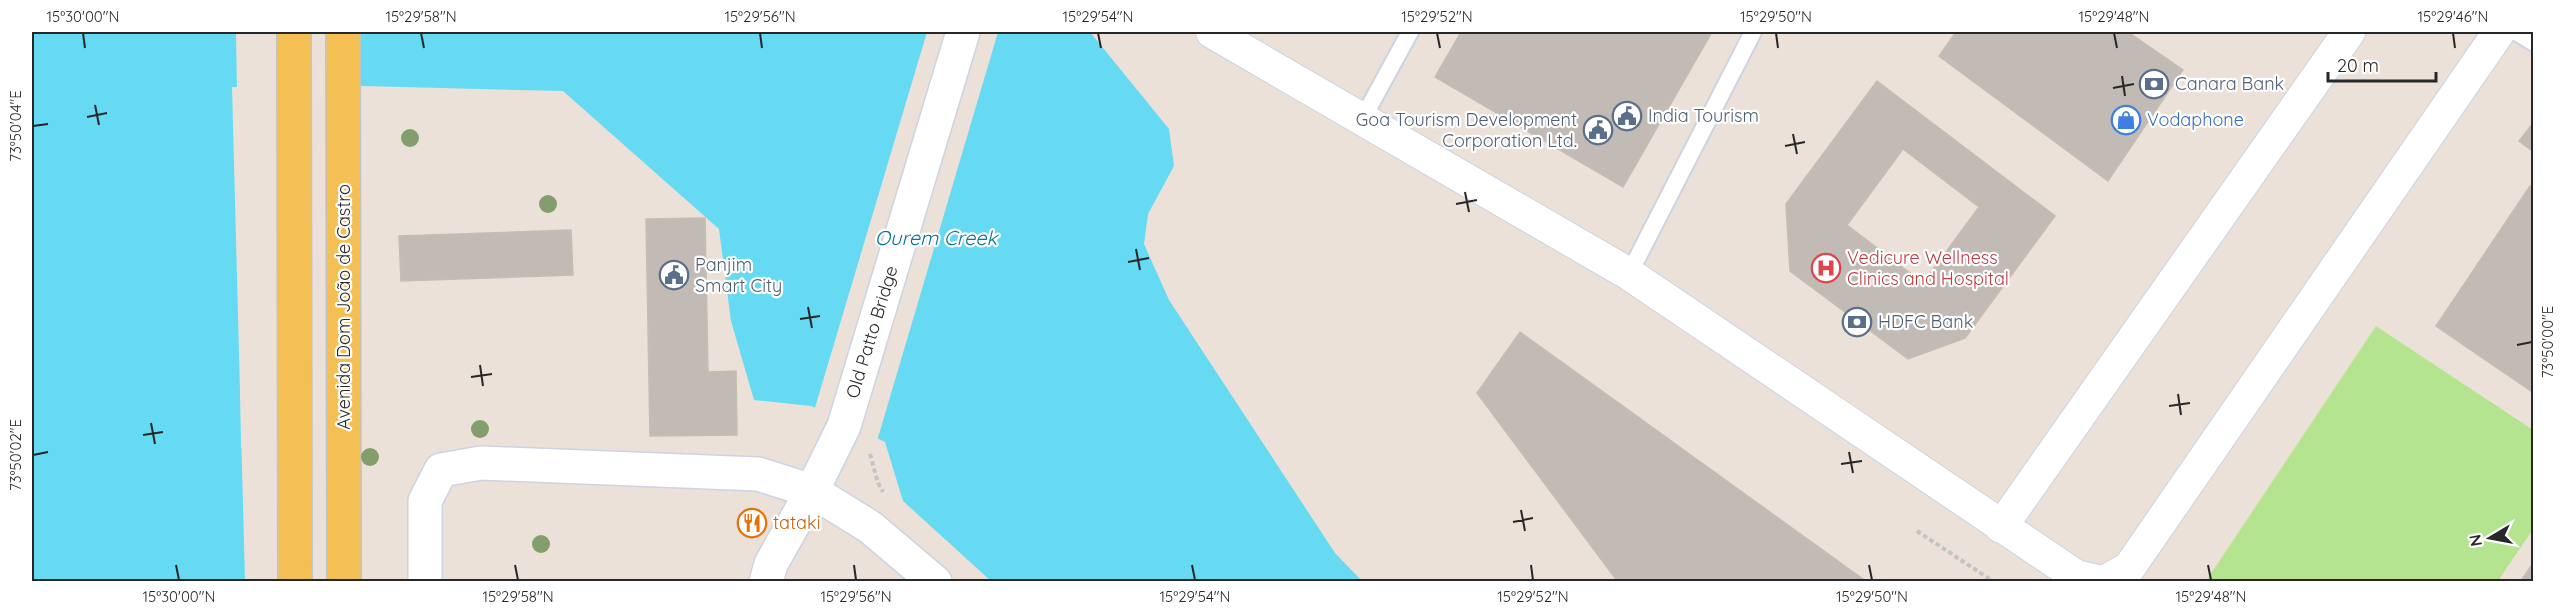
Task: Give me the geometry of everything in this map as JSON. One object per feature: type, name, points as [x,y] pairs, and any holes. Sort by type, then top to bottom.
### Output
[{"type":"main road","points":[[294,32],[295,582]]},
{"type":"main road","name":"Avenida Dom João de Castro","points":[[343,32],[344,582]]},
{"type":"main road","name":"Old Patto Bridge","points":[[766,582],[771,564],[812,492],[844,426],[963,32]]},
{"type":"main road","points":[[425,582],[425,501],[441,470],[481,462],[758,474],[812,492],[870,527],[935,582]]},
{"type":"street","points":[[1212,32],[1629,274],[2076,576],[2103,582],[2129,568],[2499,32]]},
{"type":"street","points":[[2001,527],[2349,32]]},
{"type":"lane","points":[[1363,118],[1410,32]]},
{"type":"lane","points":[[1629,274],[1753,32]]},
{"type":"lane","points":[[2516,32],[2534,43]]},
{"type":"path","points":[[1917,531],[1994,582]]},
{"type":"green space","points":[[2376,326],[2533,430],[2533,529],[2498,581],[2206,581]]},
{"type":"water","name":"Ourem Creek","points":[[32,32],[1090,32],[1169,129],[1174,166],[1148,214],[1144,244],[1169,300],[1335,553],[1362,581],[991,581],[903,501],[885,442],[811,406],[754,400],[731,321],[719,229],[563,91],[363,86],[232,87],[245,581],[32,581]]},
{"type":"pier","points":[[236,32],[361,32],[361,89],[237,90]]},
{"type":"pier","points":[[927,32],[998,32],[877,441],[814,411]]},
{"type":"pier","points":[[238,206],[245,448],[241,448]]},
{"type":"building","points":[[1461,32],[1712,32],[1623,187],[1435,77]]},
{"type":"building","points":[[1956,32],[2128,32],[2183,70],[2108,181],[1939,56]]},
{"type":"building","points":[[1877,81],[2055,216],[1965,338],[1908,359],[1790,271],[1786,204]],"holes":[[[1903,149],[1979,207],[1923,283],[1847,225]]]},
{"type":"building","points":[[2534,122],[2534,152],[2519,141]]},
{"type":"building","points":[[2530,186],[2534,188],[2534,393],[2436,326]]},
{"type":"building","points":[[705,218],[708,372],[736,371],[737,435],[650,436],[646,219]]},
{"type":"building","points":[[571,230],[573,275],[401,281],[399,236]]},
{"type":"building","points":[[1520,332],[1867,582],[1618,582],[1477,393]]},
{"type":"building","points":[[2534,562],[2534,582],[2520,582]]},
{"type":"place","name":"Canara Bank","points":[[2154,84]]},
{"type":"place","name":"India Tourism","points":[[1627,116]]},
{"type":"place","name":"Vodaphone","points":[[2126,120]]},
{"type":"place","name":"Goa Tourism Development Corporation Ltd.","points":[[1598,130]]},
{"type":"place","name":"Vedicure Wellness Clinics and Hospital","points":[[1826,268]]},
{"type":"place","name":"Panjim Smart City","points":[[674,275]]},
{"type":"place","name":"HDFC Bank","points":[[1857,322]]},
{"type":"place","name":"tataki","points":[[752,523]]}]
